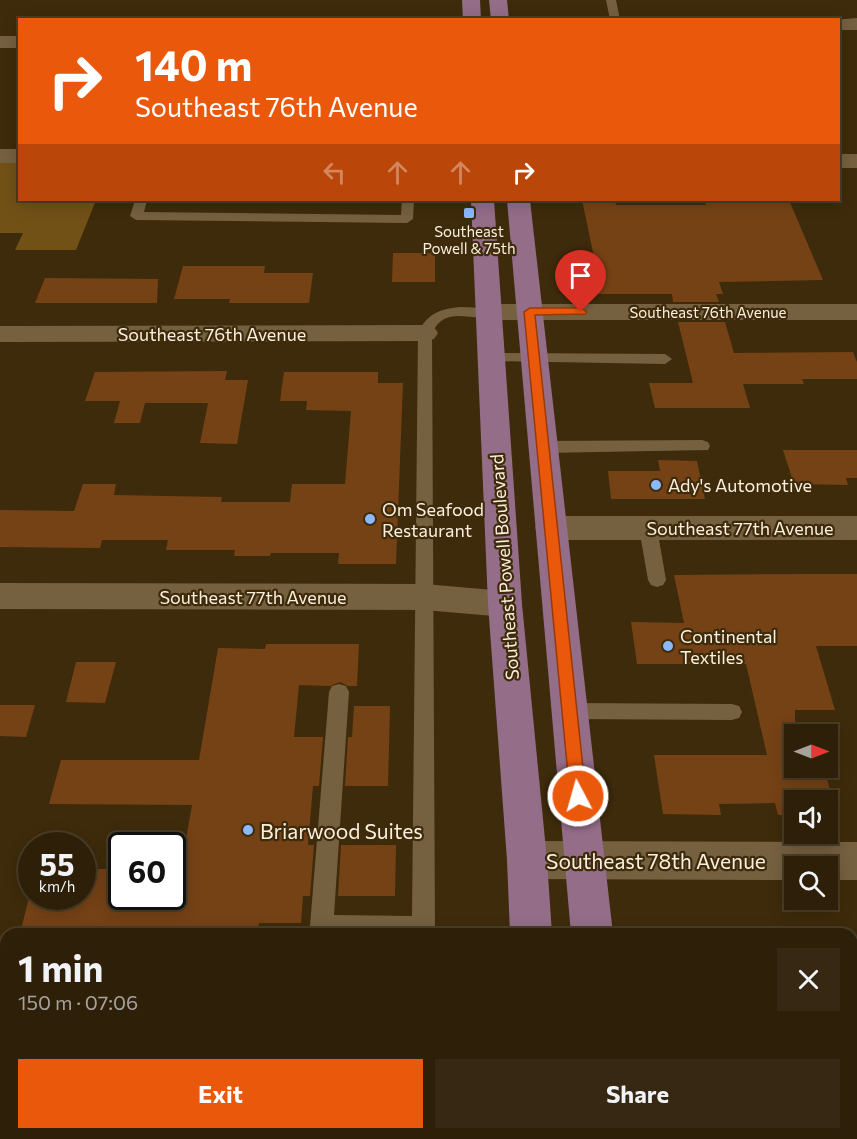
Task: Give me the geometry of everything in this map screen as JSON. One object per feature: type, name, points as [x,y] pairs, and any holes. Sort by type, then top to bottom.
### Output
[{"type":"main road","points":[[471,0],[472,18]]},
{"type":"main road","points":[[498,0],[500,18]]},
{"type":"main road","name":"Southeast Powell Boulevard","points":[[482,201],[506,604],[531,928]]},
{"type":"main road","points":[[518,201],[591,928]]},
{"type":"street","points":[[840,24],[857,24]]},
{"type":"street","points":[[0,42],[18,42]]},
{"type":"street","points":[[0,156],[18,156]]},
{"type":"street","points":[[840,161],[857,161]]},
{"type":"street","name":"Southeast 76th Avenue","points":[[488,312],[857,312]]},
{"type":"street","name":"Southeast 76th Avenue","points":[[0,334],[425,333]]},
{"type":"street","name":"Southeast 77th Avenue","points":[[551,528],[857,528]]},
{"type":"street","name":"Southeast 77th Avenue","points":[[0,596],[424,597],[506,604]]},
{"type":"street","name":"Southeast 78th Avenue","points":[[527,860],[857,861]]},
{"type":"lane","points":[[610,0],[614,18]]},
{"type":"lane","points":[[141,201],[136,216],[406,219],[408,201]]},
{"type":"lane","points":[[423,928],[425,333],[428,323],[439,314],[488,312]]},
{"type":"lane","points":[[491,358],[665,359]]},
{"type":"lane","points":[[543,447],[702,446]]},
{"type":"lane","points":[[648,528],[657,580]]},
{"type":"lane","points":[[339,692],[322,926],[362,928]]},
{"type":"lane","points":[[570,711],[732,712]]},
{"type":"shaded area","points":[[0,163],[18,163],[18,201],[96,201],[76,250],[15,250],[23,233],[0,233]]},
{"type":"building","points":[[582,201],[615,201],[616,205],[706,205],[704,201],[789,201],[823,280],[719,282],[723,294],[716,294],[719,302],[673,302],[672,294],[577,294],[572,262],[595,262]]},
{"type":"building","points":[[393,253],[435,253],[435,282],[392,282]]},
{"type":"building","points":[[183,266],[265,266],[264,273],[313,273],[309,303],[229,303],[230,299],[174,299]]},
{"type":"building","points":[[45,278],[158,279],[157,303],[35,303]]},
{"type":"building","points":[[678,322],[725,322],[734,353],[853,352],[857,362],[857,379],[802,379],[804,384],[743,384],[750,408],[655,408],[649,383],[693,383]]},
{"type":"building","points":[[227,371],[225,380],[248,380],[237,444],[200,443],[208,403],[145,403],[140,423],[114,423],[120,401],[85,401],[95,372]]},
{"type":"building","points":[[284,372],[378,372],[378,383],[403,383],[396,564],[338,564],[339,553],[271,553],[270,556],[234,556],[235,550],[166,550],[168,540],[102,540],[100,548],[0,547],[0,510],[74,511],[83,484],[116,484],[114,495],[222,497],[221,502],[290,502],[292,484],[345,484],[351,411],[306,410],[307,401],[280,401]]},
{"type":"building","points":[[783,450],[857,450],[857,478],[846,478],[848,485],[794,484]]},
{"type":"building","name":"Ady's Automotive","points":[[658,460],[697,461],[705,499],[611,499],[608,471],[660,471]]},
{"type":"building","points":[[857,574],[857,646],[816,646],[835,710],[795,710],[795,724],[784,724],[784,778],[827,778],[830,790],[784,790],[784,815],[778,815],[775,803],[719,804],[721,815],[663,814],[654,755],[767,755],[746,664],[637,664],[631,622],[684,623],[674,575]]},
{"type":"building","name":"Briarwood Suites","points":[[266,644],[359,644],[357,686],[348,686],[340,682],[330,686],[299,685],[294,737],[323,737],[319,786],[313,786],[308,845],[314,845],[310,896],[303,896],[301,923],[259,923],[259,928],[21,928],[26,910],[96,910],[96,869],[108,869],[108,910],[186,910],[186,840],[192,805],[49,804],[61,760],[199,760],[218,648],[265,649]]},
{"type":"building","points":[[76,662],[116,662],[105,703],[66,702]]},
{"type":"building","points":[[0,705],[35,705],[26,737],[0,736]]},
{"type":"building","points":[[354,706],[390,706],[388,786],[345,786],[348,737],[352,737]]},
{"type":"building","points":[[341,845],[396,845],[395,896],[338,896]]},
{"type":"place","name":"Southeast Powell & 75th","points":[[469,213]]},
{"type":"place","name":"Ady's Automotive","points":[[656,485]]},
{"type":"place","name":"Om Seafood Restaurant","points":[[370,519]]},
{"type":"place","name":"Continental Textiles","points":[[668,646]]},
{"type":"place","name":"Briarwood Suites","points":[[248,830]]},
{"type":"route","points":[[578,796],[530,312],[581,312]]}]
